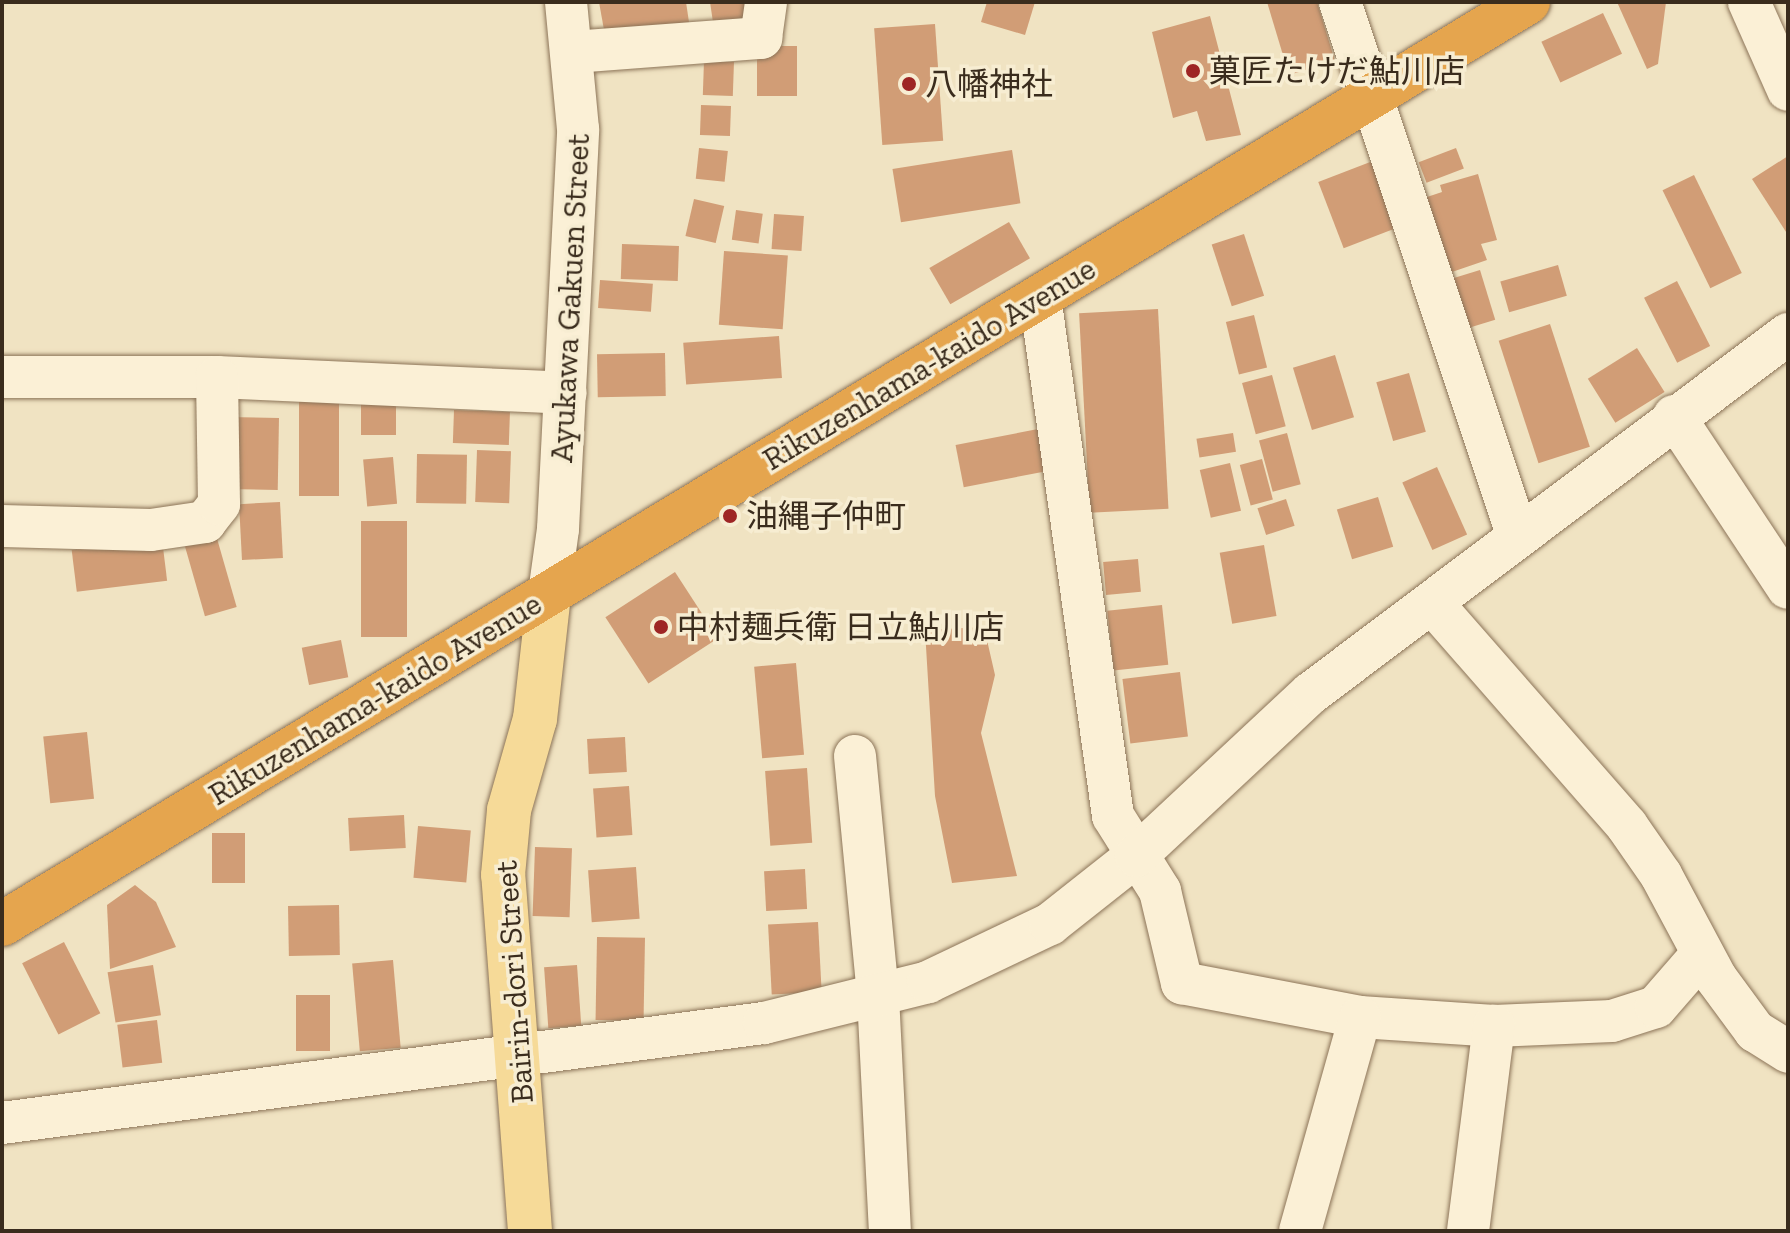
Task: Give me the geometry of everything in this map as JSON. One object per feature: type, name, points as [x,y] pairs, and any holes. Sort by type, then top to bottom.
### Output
[{"type":"highway","name":"Rikuzenhama-kaido Avenue","points":[[2,924],[1528,2]]},
{"type":"main road","name":"Bairin-dori Street","points":[[530,1231],[503,875],[509,810],[535,719],[549,594]]},
{"type":"street","name":"Ayukawa Gakuen Street","points":[[549,594],[566,393],[578,129],[566,2]]},
{"type":"street","points":[[573,52],[761,38],[766,2]]},
{"type":"street","points":[[1340,2],[1374,94],[1517,534]]},
{"type":"street","points":[[1749,2],[1788,90]]},
{"type":"street","points":[[1040,297],[1113,816],[1160,891],[1182,983],[1360,1017],[1494,1026],[1612,1021],[1656,1007],[1702,954]]},
{"type":"street","points":[[2,1123],[764,1023],[928,982],[1050,924],[1136,856],[1311,693],[1432,603],[1517,534],[1788,334]]},
{"type":"street","points":[[2,377],[217,377],[566,393]]},
{"type":"street","points":[[2,526],[151,530],[205,522],[219,504],[217,377]]},
{"type":"street","points":[[1674,416],[1788,588]]},
{"type":"street","points":[[1432,603],[1627,826],[1661,875],[1702,954],[1755,1031],[1788,1052]]},
{"type":"street","points":[[855,756],[878,996],[890,1231]]},
{"type":"street","points":[[1300,1231],[1360,1017]]},
{"type":"street","points":[[1468,1231],[1494,1026]]},
{"type":"building","points":[[599,2],[686,2],[690,29],[606,41]]},
{"type":"building","points":[[710,2],[756,2],[759,22],[714,29]]},
{"type":"building","name":"八幡神社","points":[[987,2],[1035,2],[1025,35],[981,22]]},
{"type":"building","points":[[1267,2],[1317,2],[1335,61],[1289,75]]},
{"type":"building","points":[[1617,2],[1666,2],[1658,64],[1647,69]]},
{"type":"building","points":[[1603,13],[1622,54],[1560,83],[1541,42]]},
{"type":"building","name":"菓匠たけだ鮎川店","points":[[1210,16],[1241,135],[1206,141],[1197,111],[1173,118],[1152,32]]},
{"type":"building","name":"八幡神社","points":[[935,24],[943,141],[882,145],[874,28]]},
{"type":"building","points":[[757,46],[797,46],[797,96],[757,96]]},
{"type":"building","points":[[704,61],[734,62],[733,96],[703,95]]},
{"type":"building","points":[[701,105],[731,106],[730,136],[700,135]]},
{"type":"building","points":[[699,148],[728,151],[725,182],[696,179]]},
{"type":"building","points":[[1456,148],[1464,169],[1427,183],[1419,162]]},
{"type":"building","points":[[1012,150],[1020,203],[901,222],[892,169]]},
{"type":"building","points":[[1788,156],[1788,235],[1752,179]]},
{"type":"building","points":[[1378,159],[1403,225],[1344,248],[1318,182]]},
{"type":"building","points":[[1478,174],[1497,240],[1481,244],[1487,260],[1449,273],[1424,198],[1442,192],[1440,185]]},
{"type":"building","points":[[1694,175],[1742,273],[1710,288],[1663,190]]},
{"type":"building","points":[[694,199],[724,206],[716,243],[685,236]]},
{"type":"building","points":[[736,210],[763,214],[759,243],[732,240]]},
{"type":"building","points":[[774,214],[804,216],[801,251],[772,249]]},
{"type":"building","points":[[1009,222],[1030,258],[950,304],[929,268]]},
{"type":"building","points":[[1244,234],[1264,296],[1232,306],[1212,245]]},
{"type":"building","points":[[622,244],[679,246],[678,281],[621,279]]},
{"type":"building","points":[[724,251],[788,255],[783,329],[719,325]]},
{"type":"building","points":[[1558,265],[1567,296],[1509,312],[1500,282]]},
{"type":"building","points":[[1480,270],[1495,320],[1467,328],[1452,278]]},
{"type":"building","points":[[600,280],[653,284],[651,312],[598,308]]},
{"type":"building","points":[[1677,281],[1710,346],[1677,363],[1644,298]]},
{"type":"building","points":[[1158,309],[1168,509],[1090,513],[1079,313]]},
{"type":"building","points":[[1254,315],[1267,367],[1239,374],[1226,322]]},
{"type":"building","points":[[1550,324],[1590,447],[1539,463],[1499,341]]},
{"type":"building","points":[[779,336],[782,378],[686,385],[683,343]]},
{"type":"building","points":[[1637,348],[1665,392],[1615,423],[1588,379]]},
{"type":"building","points":[[665,353],[666,396],[598,397],[597,354]]},
{"type":"building","points":[[1335,355],[1354,417],[1312,430],[1293,368]]},
{"type":"building","points":[[1409,373],[1426,432],[1393,441],[1376,382]]},
{"type":"building","points":[[1272,375],[1286,426],[1256,434],[1242,383]]},
{"type":"building","points":[[299,390],[339,390],[339,496],[299,496]]},
{"type":"building","points":[[361,392],[396,392],[396,435],[361,435]]},
{"type":"building","points":[[454,410],[510,412],[509,445],[453,443]]},
{"type":"building","points":[[226,417],[279,418],[278,490],[225,489]]},
{"type":"building","points":[[1038,429],[1046,471],[964,487],[956,445]]},
{"type":"building","points":[[1233,433],[1236,452],[1199,458],[1196,439]]},
{"type":"building","points":[[1287,433],[1301,484],[1273,492],[1259,441]]},
{"type":"building","points":[[477,450],[511,451],[509,503],[475,502]]},
{"type":"building","points":[[417,454],[467,455],[466,504],[416,503]]},
{"type":"building","points":[[393,457],[397,504],[367,506],[363,460]]},
{"type":"building","points":[[1262,459],[1273,500],[1251,506],[1240,465]]},
{"type":"building","points":[[1230,463],[1241,511],[1211,518],[1200,470]]},
{"type":"building","points":[[1437,467],[1467,535],[1432,550],[1402,482]]},
{"type":"building","points":[[1378,497],[1393,547],[1352,559],[1337,510]]},
{"type":"building","points":[[1286,499],[1295,526],[1266,535],[1257,508]]},
{"type":"building","points":[[280,502],[283,558],[242,560],[239,504]]},
{"type":"building","points":[[361,521],[407,521],[407,637],[361,637]]},
{"type":"building","points":[[216,535],[237,607],[205,616],[184,544]]},
{"type":"building","points":[[162,539],[167,581],[77,592],[72,550]]},
{"type":"building","points":[[1264,545],[1277,616],[1232,624],[1220,553]]},
{"type":"building","points":[[1138,559],[1141,592],[1106,595],[1103,562]]},
{"type":"building","name":"中村麺兵衛 日立鮎川店","points":[[675,572],[718,638],[648,683],[605,617]]},
{"type":"building","points":[[1162,605],[1168,665],[1114,670],[1107,611]]},
{"type":"building","points":[[984,627],[995,675],[981,733],[1017,876],[952,883],[935,796],[925,630]]},
{"type":"building","points":[[341,640],[348,677],[309,685],[302,648]]},
{"type":"building","points":[[796,663],[804,755],[762,758],[754,667]]},
{"type":"building","points":[[1180,672],[1188,737],[1130,744],[1122,679]]},
{"type":"building","points":[[87,732],[94,799],[50,803],[43,737]]},
{"type":"building","points":[[625,737],[627,772],[589,774],[587,739]]},
{"type":"building","points":[[807,768],[812,843],[770,846],[765,771]]},
{"type":"building","points":[[629,786],[632,835],[597,837],[593,789]]},
{"type":"building","points":[[404,815],[406,848],[350,851],[348,818]]},
{"type":"building","points":[[418,826],[471,831],[466,882],[413,878]]},
{"type":"building","points":[[212,833],[245,833],[245,883],[212,883]]},
{"type":"building","points":[[535,847],[572,848],[570,917],[533,916]]},
{"type":"building","points":[[636,867],[640,919],[592,922],[588,870]]},
{"type":"building","points":[[805,869],[807,909],[766,911],[764,871]]},
{"type":"building","points":[[135,885],[156,902],[176,947],[110,969],[107,905]]},
{"type":"building","points":[[339,905],[340,955],[289,956],[288,906]]},
{"type":"building","points":[[818,922],[822,992],[772,995],[768,925]]},
{"type":"building","points":[[597,937],[645,938],[644,1021],[596,1020]]},
{"type":"building","points":[[64,942],[100,1013],[58,1035],[22,963]]},
{"type":"building","points":[[393,960],[401,1048],[360,1051],[352,964]]},
{"type":"building","points":[[153,965],[161,1015],[116,1023],[108,972]]},
{"type":"building","points":[[577,965],[581,1026],[548,1028],[544,967]]},
{"type":"building","points":[[296,995],[330,995],[330,1051],[296,1051]]},
{"type":"building","points":[[157,1020],[162,1063],[123,1068],[117,1025]]},
{"type":"place","name":"菓匠たけだ鮎川店","points":[[1193,71]]},
{"type":"place","name":"八幡神社","points":[[909,84]]},
{"type":"place","name":"油縄子仲町","points":[[730,516]]},
{"type":"place","name":"中村麺兵衛 日立鮎川店","points":[[661,627]]}]
